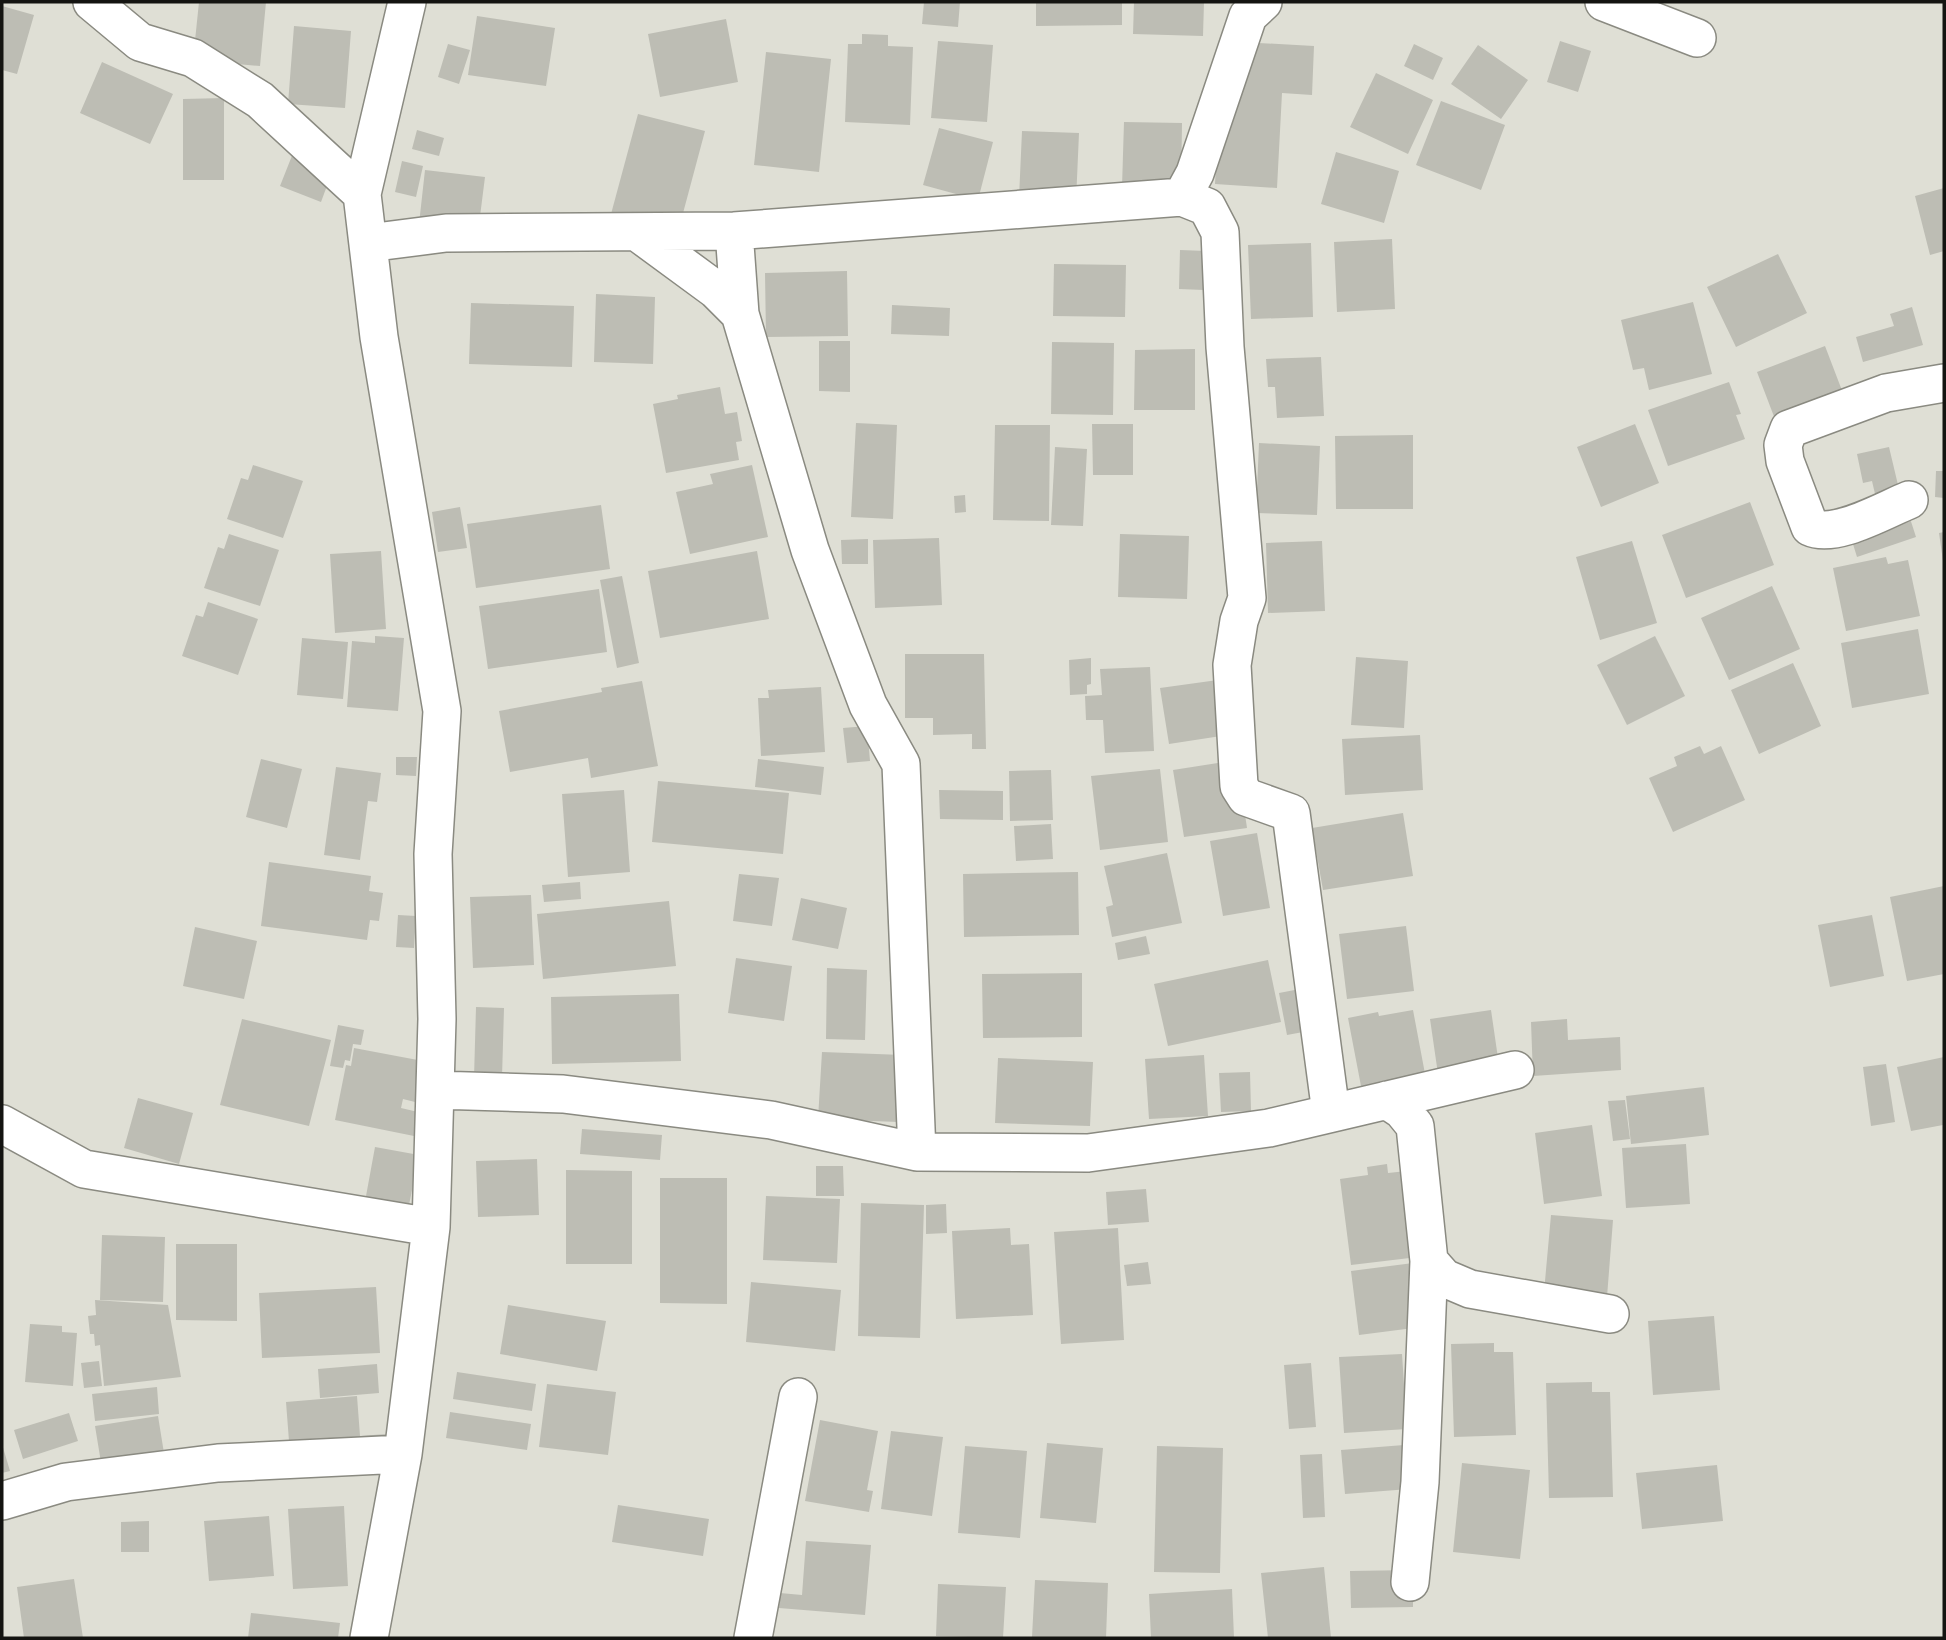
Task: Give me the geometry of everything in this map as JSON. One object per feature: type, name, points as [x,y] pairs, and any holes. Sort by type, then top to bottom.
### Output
[{"type":"street","points":[[92,2],[140,42],[193,58],[260,100],[362,194]]},
{"type":"street","points":[[369,1638],[403,1454],[431,1227],[437,1019],[433,854],[442,711],[379,337],[362,194],[407,2]]},
{"type":"street","points":[[1182,197],[1195,173],[1248,16],[1263,2]]},
{"type":"street","points":[[1605,2],[1697,38]]},
{"type":"street","points":[[368,243],[446,233],[734,231],[1182,197],[1206,207],[1220,232],[1225,347],[1247,598],[1239,621],[1232,665],[1239,786],[1246,797],[1291,813],[1331,1114]]},
{"type":"street","points":[[734,231],[740,314],[810,550],[868,705],[901,764],[917,1152]]},
{"type":"street","points":[[637,232],[716,290],[740,314]]},
{"type":"street","points":[[1909,500],[1834,531],[1818,531],[1810,527],[1785,461],[1783,445],[1789,429],[1886,393],[1944,383]]},
{"type":"street","points":[[435,1090],[564,1094],[771,1120],[917,1152],[1088,1153],[1269,1128],[1515,1070]]},
{"type":"street","points":[[1387,1100],[1402,1110],[1415,1126],[1429,1261],[1420,1482],[1410,1582]]},
{"type":"street","points":[[2,1124],[84,1168],[431,1227]]},
{"type":"street","points":[[1429,1261],[1444,1278],[1470,1289],[1611,1314]]},
{"type":"street","points":[[753,1638],[798,1397]]},
{"type":"street","points":[[2,1501],[66,1482],[204,1465],[403,1454]]},
{"type":"building","points":[[199,2],[266,2],[260,66],[193,60]]},
{"type":"building","points":[[924,2],[960,2],[958,27],[922,24]]},
{"type":"building","points":[[1036,2],[1122,2],[1122,25],[1036,26]]},
{"type":"building","points":[[1134,2],[1204,2],[1203,36],[1133,34]]},
{"type":"building","points":[[2,6],[34,15],[17,74],[2,70]]},
{"type":"building","points":[[477,16],[555,28],[546,86],[468,75]]},
{"type":"building","points":[[726,19],[738,82],[660,97],[648,34]]},
{"type":"building","points":[[294,26],[351,31],[345,108],[288,104]]},
{"type":"building","points":[[862,34],[888,35],[888,46],[913,47],[910,125],[845,122],[848,44],[862,44]]},
{"type":"building","points":[[938,41],[993,45],[987,122],[931,118]]},
{"type":"building","points":[[1222,41],[1314,46],[1312,95],[1282,93],[1277,188],[1215,184]]},
{"type":"building","points":[[1560,41],[1591,51],[1578,92],[1547,82]]},
{"type":"building","points":[[448,44],[470,50],[459,84],[438,77]]},
{"type":"building","points":[[1414,44],[1443,58],[1433,80],[1404,66]]},
{"type":"building","points":[[1478,45],[1528,80],[1501,119],[1451,84]]},
{"type":"building","points":[[766,52],[831,59],[819,172],[754,165]]},
{"type":"building","points":[[102,62],[173,94],[150,144],[80,113]]},
{"type":"building","points":[[1376,73],[1433,100],[1408,154],[1350,127]]},
{"type":"building","points":[[224,98],[224,180],[183,180],[183,99]]},
{"type":"building","points":[[1441,101],[1505,125],[1481,190],[1416,165]]},
{"type":"building","points":[[638,114],[705,131],[671,258],[604,240]]},
{"type":"building","points":[[1124,122],[1182,123],[1181,189],[1122,187]]},
{"type":"building","points":[[939,128],[993,142],[978,200],[923,185]]},
{"type":"building","points":[[417,130],[444,138],[439,156],[412,149]]},
{"type":"building","points":[[1022,131],[1079,133],[1076,201],[1019,198]]},
{"type":"building","points":[[301,133],[341,148],[321,202],[280,186]]},
{"type":"building","points":[[1336,152],[1399,171],[1384,223],[1321,204]]},
{"type":"building","points":[[402,161],[423,166],[416,197],[395,192]]},
{"type":"building","points":[[425,170],[485,177],[477,240],[418,233]]},
{"type":"building","points":[[1944,188],[1944,251],[1930,255],[1915,196]]},
{"type":"building","points":[[1392,239],[1395,309],[1337,312],[1334,242]]},
{"type":"building","points":[[1311,243],[1313,317],[1251,319],[1248,245]]},
{"type":"building","points":[[1180,250],[1206,251],[1204,290],[1179,289]]},
{"type":"building","points":[[1778,254],[1807,313],[1736,347],[1707,287]]},
{"type":"building","points":[[1054,264],[1126,265],[1125,317],[1053,316]]},
{"type":"building","points":[[847,271],[848,336],[766,337],[765,273]]},
{"type":"building","points":[[596,294],[655,297],[653,364],[594,362]]},
{"type":"building","points":[[1693,302],[1712,374],[1649,390],[1644,368],[1633,370],[1621,320]]},
{"type":"building","points":[[471,303],[574,306],[572,367],[469,364]]},
{"type":"building","points":[[892,305],[950,308],[949,336],[891,334]]},
{"type":"building","points":[[1912,307],[1923,345],[1863,362],[1856,337],[1894,326],[1890,314]]},
{"type":"building","points":[[819,341],[850,341],[850,392],[819,391]]},
{"type":"building","points":[[1052,342],[1114,343],[1113,415],[1051,414]]},
{"type":"building","points":[[1825,346],[1846,401],[1778,427],[1757,372]]},
{"type":"building","points":[[1195,349],[1195,410],[1134,410],[1135,350]]},
{"type":"building","points":[[1321,357],[1324,416],[1277,418],[1275,387],[1268,387],[1266,359]]},
{"type":"building","points":[[1729,382],[1741,414],[1736,415],[1745,439],[1668,466],[1648,410]]},
{"type":"building","points":[[720,387],[725,414],[737,412],[742,441],[736,442],[739,460],[666,473],[653,404],[678,399],[677,395]]},
{"type":"building","points":[[856,423],[897,425],[893,519],[851,517]]},
{"type":"building","points":[[1092,424],[1133,424],[1133,475],[1093,475]]},
{"type":"building","points":[[1635,424],[1659,483],[1601,507],[1577,447]]},
{"type":"building","points":[[995,425],[1050,425],[1049,521],[993,520]]},
{"type":"building","points":[[1413,435],[1413,509],[1336,509],[1335,436]]},
{"type":"building","points":[[1259,443],[1320,446],[1317,515],[1256,513]]},
{"type":"building","points":[[1055,447],[1087,449],[1083,526],[1051,525]]},
{"type":"building","points":[[1889,447],[1903,506],[1879,511],[1872,481],[1863,483],[1857,454]]},
{"type":"building","points":[[253,465],[303,481],[283,538],[227,519],[241,478],[248,480]]},
{"type":"building","points":[[752,465],[768,537],[690,554],[676,492],[713,484],[710,474]]},
{"type":"building","points":[[1936,471],[1944,471],[1944,498],[1935,497]]},
{"type":"building","points":[[965,495],[966,512],[955,513],[954,496]]},
{"type":"building","points":[[1750,502],[1774,565],[1686,598],[1662,535]]},
{"type":"building","points":[[601,505],[610,569],[476,588],[467,524]]},
{"type":"building","points":[[460,507],[467,548],[438,552],[432,512]]},
{"type":"building","points":[[1907,509],[1916,537],[1857,557],[1848,528]]},
{"type":"building","points":[[1944,532],[1944,561],[1943,561],[1939,533]]},
{"type":"building","points":[[229,534],[279,550],[260,606],[204,588],[218,547],[224,549]]},
{"type":"building","points":[[1120,534],[1189,536],[1187,599],[1118,597]]},
{"type":"building","points":[[939,538],[942,605],[875,608],[873,540]]},
{"type":"building","points":[[868,539],[868,564],[842,564],[841,540]]},
{"type":"building","points":[[1322,541],[1325,611],[1268,613],[1266,543]]},
{"type":"building","points":[[1632,541],[1657,623],[1600,640],[1576,557]]},
{"type":"building","points":[[381,551],[386,629],[335,633],[330,554]]},
{"type":"building","points":[[757,551],[769,619],[660,638],[648,571]]},
{"type":"building","points":[[1886,557],[1888,564],[1908,560],[1920,616],[1846,631],[1833,568]]},
{"type":"building","points":[[622,576],[639,663],[617,668],[600,580]]},
{"type":"building","points":[[1772,586],[1800,649],[1729,680],[1701,618]]},
{"type":"building","points":[[599,589],[607,652],[488,669],[479,606]]},
{"type":"building","points":[[208,602],[258,619],[238,675],[182,656],[196,615],[203,617]]},
{"type":"building","points":[[1918,629],[1929,694],[1852,708],[1841,643]]},
{"type":"building","points":[[375,636],[404,638],[398,711],[347,707],[352,641],[375,643]]},
{"type":"building","points":[[1655,636],[1685,696],[1627,725],[1597,665]]},
{"type":"building","points":[[302,638],[348,642],[343,699],[297,695]]},
{"type":"building","points":[[905,654],[984,654],[986,749],[972,749],[972,734],[933,735],[933,718],[905,718]]},
{"type":"building","points":[[1356,657],[1408,661],[1404,728],[1351,725]]},
{"type":"building","points":[[1091,658],[1091,684],[1087,685],[1087,694],[1070,695],[1069,660]]},
{"type":"building","points":[[1793,663],[1821,726],[1759,754],[1731,690]]},
{"type":"building","points":[[1150,667],[1154,751],[1105,753],[1103,720],[1086,720],[1085,696],[1102,695],[1100,669]]},
{"type":"building","points":[[1225,679],[1234,734],[1169,744],[1160,688]]},
{"type":"building","points":[[642,681],[658,766],[591,778],[588,758],[510,772],[499,711],[602,692],[601,688]]},
{"type":"building","points":[[821,687],[825,752],[761,756],[758,698],[769,698],[768,690]]},
{"type":"building","points":[[867,726],[870,761],[847,763],[843,728]]},
{"type":"building","points":[[1420,735],[1423,790],[1345,795],[1342,739]]},
{"type":"building","points":[[1700,746],[1704,754],[1721,746],[1745,800],[1673,832],[1649,778],[1677,766],[1674,757]]},
{"type":"building","points":[[396,757],[417,757],[416,776],[396,775]]},
{"type":"building","points":[[261,759],[302,769],[287,828],[246,817]]},
{"type":"building","points":[[758,759],[824,767],[821,795],[755,787]]},
{"type":"building","points":[[1237,760],[1247,828],[1184,837],[1173,770]]},
{"type":"building","points":[[336,767],[381,773],[377,802],[368,801],[360,860],[324,855]]},
{"type":"building","points":[[1160,769],[1168,842],[1100,850],[1091,776]]},
{"type":"building","points":[[1051,770],[1053,820],[1010,821],[1009,771]]},
{"type":"building","points":[[658,781],[789,793],[783,854],[652,842]]},
{"type":"building","points":[[624,790],[630,872],[568,877],[562,794]]},
{"type":"building","points":[[939,790],[1003,791],[1003,820],[940,819]]},
{"type":"building","points":[[1403,813],[1413,876],[1323,890],[1312,828]]},
{"type":"building","points":[[1051,824],[1053,859],[1016,861],[1014,826]]},
{"type":"building","points":[[1257,833],[1270,908],[1223,916],[1210,841]]},
{"type":"building","points":[[1167,853],[1182,923],[1112,937],[1106,907],[1113,905],[1104,866]]},
{"type":"building","points":[[269,862],[371,876],[369,891],[383,893],[379,921],[370,920],[367,940],[261,926]]},
{"type":"building","points":[[1078,872],[1079,935],[964,937],[963,874]]},
{"type":"building","points":[[739,874],[779,878],[772,926],[733,921]]},
{"type":"building","points":[[580,882],[581,899],[544,902],[542,885]]},
{"type":"building","points":[[1944,886],[1944,974],[1907,981],[1890,897]]},
{"type":"building","points":[[531,895],[534,965],[473,968],[470,897]]},
{"type":"building","points":[[801,898],[847,908],[838,949],[792,940]]},
{"type":"building","points":[[669,901],[676,966],[543,979],[537,914]]},
{"type":"building","points":[[398,915],[416,916],[414,948],[396,947]]},
{"type":"building","points":[[1872,915],[1884,976],[1830,987],[1818,925]]},
{"type":"building","points":[[1406,926],[1414,991],[1347,999],[1339,934]]},
{"type":"building","points":[[195,927],[257,941],[244,999],[183,986]]},
{"type":"building","points":[[1146,936],[1150,954],[1118,960],[1115,943]]},
{"type":"building","points":[[736,958],[792,966],[784,1021],[728,1013]]},
{"type":"building","points":[[1268,960],[1281,1022],[1168,1046],[1154,984]]},
{"type":"building","points":[[827,968],[867,970],[865,1040],[826,1039]]},
{"type":"building","points":[[1082,973],[1082,1037],[983,1038],[982,974]]},
{"type":"building","points":[[1305,988],[1314,1030],[1287,1035],[1279,993]]},
{"type":"building","points":[[679,994],[681,1061],[552,1064],[551,997]]},
{"type":"building","points":[[476,1007],[504,1008],[502,1078],[474,1078]]},
{"type":"building","points":[[1413,1010],[1429,1095],[1365,1107],[1348,1018],[1378,1012],[1379,1016]]},
{"type":"building","points":[[1491,1010],[1499,1065],[1438,1074],[1430,1019]]},
{"type":"building","points":[[242,1019],[331,1040],[309,1126],[220,1105]]},
{"type":"building","points":[[1567,1019],[1568,1040],[1620,1037],[1621,1070],[1533,1076],[1531,1022]]},
{"type":"building","points":[[338,1025],[364,1030],[361,1045],[353,1044],[350,1061],[345,1060],[343,1068],[330,1066]]},
{"type":"building","points":[[354,1048],[423,1061],[415,1102],[403,1099],[401,1108],[418,1112],[414,1136],[335,1120],[346,1065],[351,1066]]},
{"type":"building","points":[[822,1052],[903,1055],[899,1122],[818,1119]]},
{"type":"building","points":[[1204,1055],[1208,1116],[1149,1119],[1145,1059]]},
{"type":"building","points":[[1944,1057],[1943,1125],[1911,1131],[1897,1067]]},
{"type":"building","points":[[998,1058],[1093,1062],[1090,1126],[995,1123]]},
{"type":"building","points":[[1886,1064],[1895,1122],[1871,1126],[1863,1067]]},
{"type":"building","points":[[1250,1072],[1251,1111],[1221,1112],[1219,1073]]},
{"type":"building","points":[[1704,1087],[1709,1135],[1631,1144],[1626,1096]]},
{"type":"building","points":[[138,1098],[193,1113],[179,1164],[124,1148]]},
{"type":"building","points":[[1625,1100],[1630,1139],[1613,1141],[1608,1101]]},
{"type":"building","points":[[1592,1125],[1602,1196],[1544,1204],[1535,1133]]},
{"type":"building","points":[[582,1129],[662,1135],[660,1160],[580,1154]]},
{"type":"building","points":[[1686,1144],[1690,1204],[1626,1208],[1622,1148]]},
{"type":"building","points":[[375,1147],[419,1155],[407,1215],[364,1207]]},
{"type":"building","points":[[537,1159],[539,1215],[478,1217],[476,1161]]},
{"type":"building","points":[[1387,1164],[1388,1173],[1407,1171],[1418,1257],[1351,1265],[1340,1179],[1368,1175],[1367,1167]]},
{"type":"building","points":[[816,1166],[843,1166],[844,1196],[816,1196]]},
{"type":"building","points":[[566,1170],[632,1171],[632,1264],[566,1264]]},
{"type":"building","points":[[660,1178],[727,1178],[727,1304],[660,1303]]},
{"type":"building","points":[[1146,1189],[1149,1222],[1108,1225],[1106,1192]]},
{"type":"building","points":[[766,1196],[840,1199],[837,1263],[763,1260]]},
{"type":"building","points":[[861,1203],[924,1205],[920,1338],[858,1336]]},
{"type":"building","points":[[946,1204],[947,1233],[926,1234],[926,1205]]},
{"type":"building","points":[[1551,1215],[1613,1220],[1607,1297],[1544,1292]]},
{"type":"building","points":[[1010,1228],[1011,1245],[1029,1244],[1033,1315],[956,1319],[952,1231]]},
{"type":"building","points":[[1118,1228],[1124,1340],[1061,1344],[1054,1232]]},
{"type":"building","points":[[102,1235],[165,1237],[163,1302],[100,1300]]},
{"type":"building","points":[[176,1244],[237,1244],[237,1321],[176,1320]]},
{"type":"building","points":[[1148,1262],[1151,1284],[1127,1286],[1124,1265]]},
{"type":"building","points":[[1421,1262],[1429,1326],[1359,1335],[1351,1271]]},
{"type":"building","points":[[751,1282],[841,1290],[835,1351],[746,1342]]},
{"type":"building","points":[[376,1287],[380,1353],[262,1358],[259,1293]]},
{"type":"building","points":[[95,1300],[168,1305],[181,1377],[104,1386],[100,1345],[95,1346],[94,1334],[90,1334],[88,1316],[96,1315]]},
{"type":"building","points":[[508,1305],[606,1321],[597,1371],[500,1354]]},
{"type":"building","points":[[1714,1316],[1720,1390],[1653,1395],[1648,1321]]},
{"type":"building","points":[[30,1324],[62,1326],[62,1332],[77,1333],[73,1386],[25,1382]]},
{"type":"building","points":[[1494,1343],[1494,1352],[1513,1352],[1516,1435],[1454,1437],[1451,1344]]},
{"type":"building","points":[[1402,1354],[1407,1429],[1344,1433],[1339,1357]]},
{"type":"building","points":[[99,1361],[102,1386],[84,1388],[81,1363]]},
{"type":"building","points":[[1311,1363],[1316,1427],[1289,1429],[1284,1365]]},
{"type":"building","points":[[377,1364],[379,1393],[320,1398],[318,1369]]},
{"type":"building","points":[[457,1372],[536,1384],[532,1411],[453,1399]]},
{"type":"building","points":[[1592,1382],[1592,1392],[1610,1392],[1613,1497],[1549,1498],[1546,1383]]},
{"type":"building","points":[[547,1384],[616,1392],[608,1455],[539,1447]]},
{"type":"building","points":[[157,1387],[159,1414],[95,1421],[92,1394]]},
{"type":"building","points":[[357,1396],[360,1436],[386,1434],[388,1460],[291,1467],[286,1402]]},
{"type":"building","points":[[450,1412],[531,1424],[527,1450],[446,1438]]},
{"type":"building","points":[[69,1413],[78,1441],[23,1459],[14,1430]]},
{"type":"building","points":[[158,1416],[168,1478],[105,1487],[95,1426]]},
{"type":"building","points":[[820,1420],[878,1431],[867,1490],[873,1491],[869,1512],[805,1501]]},
{"type":"building","points":[[891,1431],[943,1437],[932,1516],[881,1509]]},
{"type":"building","points":[[1047,1443],[1103,1448],[1096,1523],[1040,1518]]},
{"type":"building","points":[[2,1444],[10,1471],[2,1473]]},
{"type":"building","points":[[1404,1445],[1409,1489],[1345,1494],[1341,1450]]},
{"type":"building","points":[[965,1446],[1027,1451],[1020,1538],[958,1533]]},
{"type":"building","points":[[1157,1446],[1223,1448],[1220,1573],[1154,1572]]},
{"type":"building","points":[[1322,1454],[1325,1517],[1303,1518],[1300,1455]]},
{"type":"building","points":[[1462,1463],[1530,1470],[1520,1559],[1453,1552]]},
{"type":"building","points":[[1717,1465],[1723,1521],[1642,1529],[1636,1473]]},
{"type":"building","points":[[618,1505],[709,1519],[703,1556],[612,1542]]},
{"type":"building","points":[[344,1506],[348,1586],[293,1589],[288,1509]]},
{"type":"building","points":[[269,1516],[274,1576],[209,1581],[204,1521]]},
{"type":"building","points":[[149,1521],[149,1552],[121,1552],[121,1522]]},
{"type":"building","points":[[806,1541],[871,1545],[865,1615],[779,1608],[780,1593],[802,1595]]},
{"type":"building","points":[[1324,1567],[1331,1638],[1268,1638],[1261,1573]]},
{"type":"building","points":[[1413,1570],[1413,1607],[1351,1608],[1350,1571]]},
{"type":"building","points":[[74,1579],[83,1638],[24,1638],[17,1587]]},
{"type":"building","points":[[1035,1580],[1108,1583],[1106,1638],[1032,1637]]},
{"type":"building","points":[[938,1584],[1006,1587],[1003,1638],[936,1636]]},
{"type":"building","points":[[1232,1589],[1234,1638],[1151,1638],[1149,1594]]},
{"type":"building","points":[[251,1613],[340,1623],[338,1638],[248,1638]]}]
